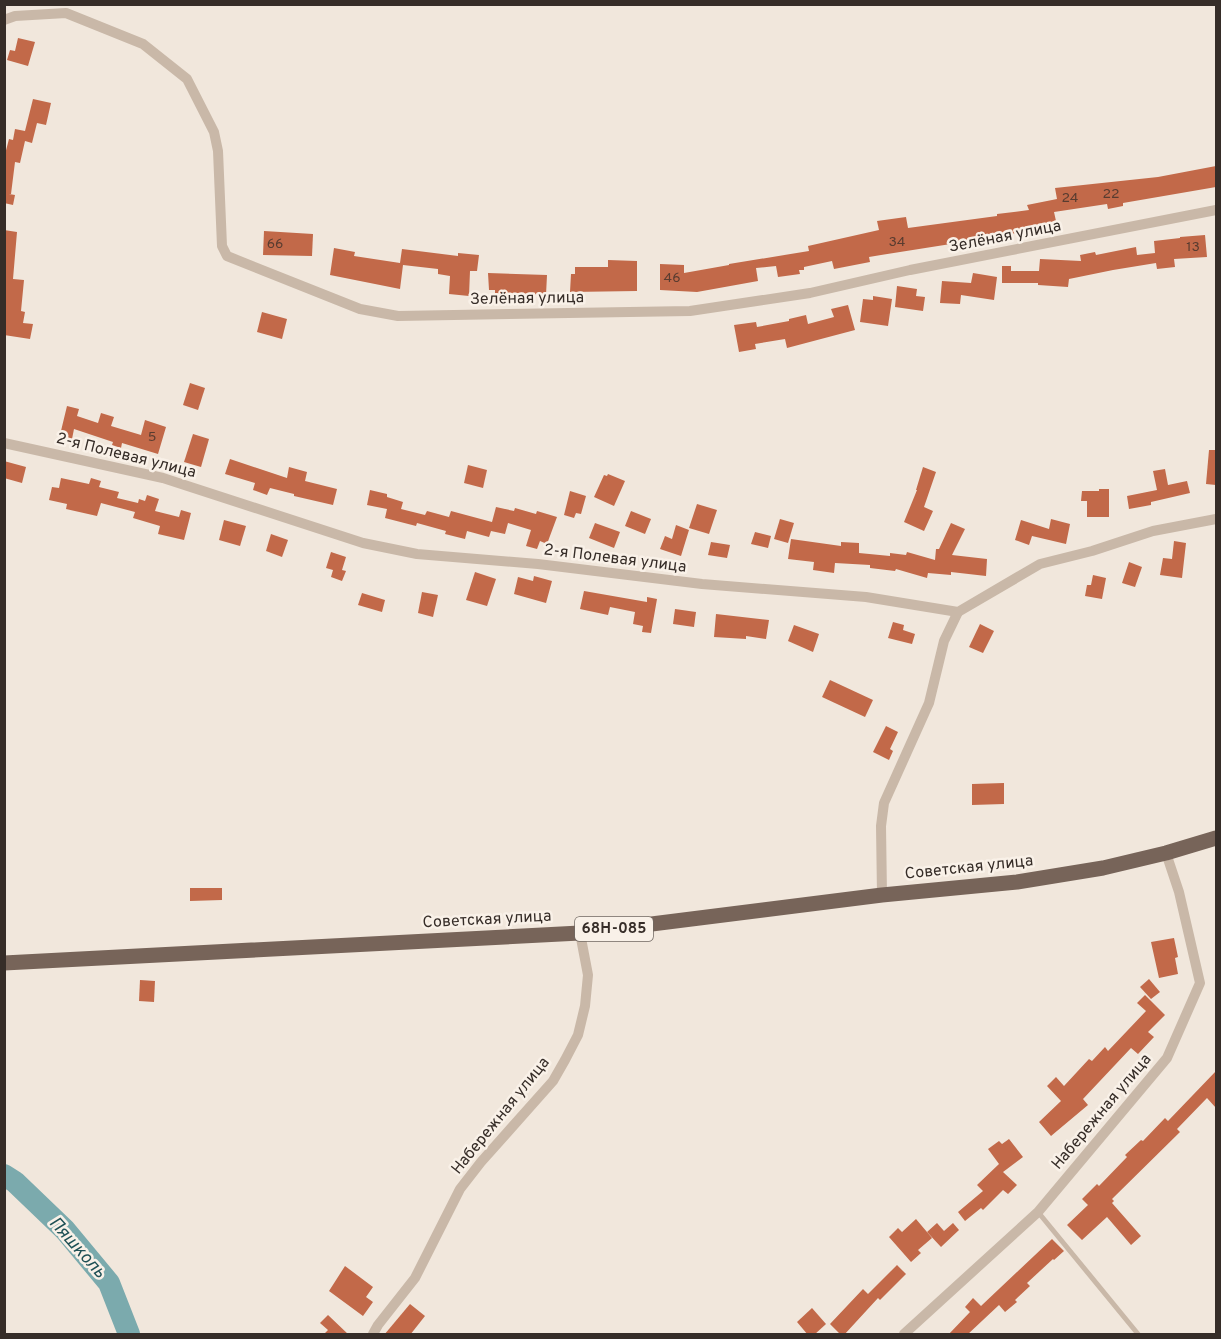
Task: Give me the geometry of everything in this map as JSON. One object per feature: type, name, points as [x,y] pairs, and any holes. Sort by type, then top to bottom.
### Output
[{"type":"main road","name":"Советская улица","points":[[4,963],[580,933],[1017,882],[1103,868],[1216,838]]},
{"type":"street","name":"Зелёная улица","points":[[4,20],[15,16],[66,13],[143,44],[187,79],[214,132],[218,151],[222,246],[227,256],[360,309],[398,316],[690,311],[810,293],[910,270],[1216,210]]},
{"type":"street","name":"2-я Полевая улица","points":[[4,443],[163,478],[363,543],[417,554],[528,563],[702,584],[866,597],[958,612]]},
{"type":"street","points":[[882,896],[880,826],[884,803],[929,703],[944,641],[958,612],[1040,564],[1092,551],[1153,531],[1216,519]]},
{"type":"street","name":"Набережная улица","points":[[904,1335],[1038,1212],[1167,1058],[1200,983],[1179,892],[1166,853]]},
{"type":"street","name":"Набережная улица","points":[[373,1335],[378,1325],[415,1278],[460,1189],[553,1081],[570,1051],[578,1035],[585,1006],[588,975],[580,933]]},
{"type":"lane","points":[[1038,1212],[1138,1335]]},
{"type":"building","points":[[18,38],[35,42],[28,66],[7,60],[10,50],[15,51]]},
{"type":"building","points":[[33,99],[51,103],[46,125],[37,123],[32,143],[25,141],[20,163],[15,162],[11,194],[9,194],[15,195],[13,205],[4,203],[4,158],[9,139],[13,140],[15,129],[25,131]]},
{"type":"building","points":[[1216,166],[1216,187],[1123,203],[1123,206],[1108,209],[1107,204],[1054,212],[1056,221],[1021,228],[1022,232],[978,239],[979,245],[958,247],[957,243],[881,255],[869,257],[870,262],[834,269],[832,261],[804,267],[804,270],[799,270],[800,274],[778,277],[776,266],[756,268],[758,281],[697,292],[660,290],[660,264],[684,265],[684,273],[809,251],[808,246],[879,230],[877,221],[906,217],[908,228],[997,216],[997,214],[1029,210],[1027,205],[1057,199],[1055,188],[1158,177]]},
{"type":"building","points":[[4,230],[17,232],[13,279],[24,280],[21,311],[25,312],[23,323],[33,324],[30,339],[4,335]]},
{"type":"building","points":[[264,231],[313,234],[312,256],[263,255]]},
{"type":"building","points":[[1205,235],[1207,257],[1174,259],[1175,267],[1157,269],[1156,263],[1113,270],[1069,279],[1068,287],[1038,285],[1038,283],[1002,283],[1002,266],[1011,266],[1011,271],[1039,271],[1040,259],[1081,261],[1080,255],[1095,252],[1096,255],[1136,247],[1137,255],[1155,253],[1154,241]]},
{"type":"building","points":[[334,248],[355,252],[354,256],[400,263],[402,249],[458,256],[458,253],[479,255],[477,271],[470,271],[469,296],[449,294],[450,276],[438,274],[438,269],[403,265],[400,289],[330,275]]},
{"type":"building","points":[[608,260],[637,261],[637,291],[570,292],[571,274],[575,274],[575,267],[608,267]]},
{"type":"building","points":[[488,273],[547,275],[546,295],[515,293],[515,297],[495,297],[495,290],[489,290]]},
{"type":"building","points":[[973,273],[997,277],[994,300],[961,295],[960,304],[940,303],[942,281],[971,283]]},
{"type":"building","points":[[897,286],[917,289],[916,296],[925,297],[923,311],[895,307]]},
{"type":"building","points":[[873,296],[892,299],[888,326],[860,322],[863,299],[873,300]]},
{"type":"building","points":[[848,305],[855,330],[787,348],[785,339],[755,344],[756,349],[739,352],[734,325],[756,322],[757,327],[806,315],[808,324],[834,317],[831,309]]},
{"type":"building","points":[[262,312],[287,319],[282,339],[257,332]]},
{"type":"building","points":[[190,383],[205,388],[198,410],[183,405]]},
{"type":"building","points":[[67,406],[79,409],[77,416],[98,423],[101,413],[114,417],[111,426],[141,435],[145,420],[166,427],[158,454],[122,443],[121,448],[112,445],[113,442],[74,429],[72,439],[60,435]]},
{"type":"building","points":[[193,434],[209,439],[201,467],[184,462]]},
{"type":"building","points":[[1209,450],[1216,450],[1216,485],[1206,484]]},
{"type":"building","points":[[230,459],[287,478],[289,467],[307,472],[305,481],[337,489],[333,505],[270,488],[267,495],[253,490],[255,483],[225,474]]},
{"type":"building","points":[[4,461],[26,467],[22,483],[4,478]]},
{"type":"building","points":[[468,465],[487,470],[483,488],[464,483]]},
{"type":"building","points":[[923,467],[936,472],[924,507],[933,511],[924,531],[904,522],[917,490]]},
{"type":"building","points":[[1165,469],[1168,485],[1187,481],[1190,493],[1129,509],[1127,496],[1157,490],[1153,471]]},
{"type":"building","points":[[608,474],[625,481],[614,506],[594,497],[604,475]]},
{"type":"building","points":[[61,478],[89,484],[91,478],[101,481],[99,487],[119,492],[117,498],[138,503],[139,499],[145,501],[147,495],[159,499],[155,511],[179,517],[181,510],[191,513],[184,540],[158,534],[160,526],[133,518],[135,512],[101,503],[97,516],[66,509],[67,504],[49,500],[52,487],[59,488]]},
{"type":"building","points":[[1099,489],[1109,489],[1109,517],[1087,517],[1087,501],[1081,501],[1082,491],[1099,491]]},
{"type":"building","points":[[370,490],[387,494],[387,497],[403,502],[401,509],[425,515],[427,511],[449,517],[451,511],[492,522],[496,507],[514,511],[515,508],[536,514],[537,511],[557,517],[547,544],[540,541],[537,549],[526,546],[531,530],[508,523],[505,534],[491,531],[489,537],[467,531],[465,539],[417,523],[416,526],[385,518],[387,509],[367,505]]},
{"type":"building","points":[[570,491],[586,496],[581,514],[576,513],[574,518],[564,515]]},
{"type":"building","points":[[697,504],[717,510],[709,534],[689,528]]},
{"type":"building","points":[[631,511],[651,519],[645,534],[625,526]]},
{"type":"building","points":[[780,519],[794,523],[788,543],[774,539]]},
{"type":"building","points":[[1051,519],[1070,524],[1066,544],[1032,536],[1029,545],[1015,540],[1021,520],[1049,529]]},
{"type":"building","points":[[224,520],[246,526],[240,546],[219,540]]},
{"type":"building","points":[[595,523],[620,532],[614,548],[589,538]]},
{"type":"building","points":[[951,523],[965,529],[952,555],[987,559],[986,576],[951,572],[951,575],[928,573],[927,578],[896,569],[895,571],[870,568],[870,565],[835,563],[834,573],[813,570],[814,562],[788,559],[791,539],[841,546],[841,542],[859,543],[859,553],[890,556],[890,553],[906,555],[907,552],[935,560],[936,549],[939,549]]},
{"type":"building","points":[[676,525],[689,530],[681,556],[660,549],[665,536],[672,539]]},
{"type":"building","points":[[755,532],[771,536],[768,548],[751,544]]},
{"type":"building","points":[[271,534],[288,540],[282,557],[266,551]]},
{"type":"building","points":[[1174,541],[1186,543],[1182,578],[1160,575],[1163,558],[1172,559]]},
{"type":"building","points":[[711,542],[730,545],[727,558],[708,555]]},
{"type":"building","points":[[331,552],[346,557],[342,570],[346,571],[342,581],[331,577],[333,570],[326,568]]},
{"type":"building","points":[[1129,562],[1142,567],[1135,587],[1122,583]]},
{"type":"building","points":[[475,572],[496,579],[487,606],[466,600]]},
{"type":"building","points":[[1093,575],[1106,578],[1102,599],[1085,596],[1087,585],[1091,585]]},
{"type":"building","points":[[534,576],[552,581],[546,603],[514,594],[518,577],[533,581]]},
{"type":"building","points":[[584,591],[647,602],[647,597],[657,599],[651,633],[642,632],[643,626],[633,624],[635,612],[610,607],[608,615],[580,609]]},
{"type":"building","points":[[422,592],[438,595],[433,617],[418,613]]},
{"type":"building","points":[[362,593],[385,600],[382,612],[358,605]]},
{"type":"building","points":[[675,609],[696,612],[694,627],[673,624]]},
{"type":"building","points":[[716,614],[769,620],[766,639],[746,636],[746,639],[714,637]]},
{"type":"building","points":[[893,622],[904,625],[903,630],[915,634],[912,644],[888,638]]},
{"type":"building","points":[[980,624],[994,631],[983,653],[969,647]]},
{"type":"building","points":[[794,625],[819,634],[813,652],[788,641]]},
{"type":"building","points":[[830,680],[873,700],[865,717],[822,697]]},
{"type":"building","points":[[886,726],[898,732],[890,749],[893,751],[889,760],[873,752]]},
{"type":"building","points":[[1004,783],[1004,804],[972,805],[972,784]]},
{"type":"building","points":[[190,888],[222,888],[222,900],[190,901]]},
{"type":"building","points":[[1174,938],[1178,957],[1175,958],[1178,974],[1159,978],[1151,942]]},
{"type":"building","points":[[1149,979],[1160,992],[1151,999],[1140,987]]},
{"type":"building","points":[[140,980],[155,981],[154,1002],[139,1001]]},
{"type":"building","points":[[1145,995],[1165,1015],[1148,1032],[1154,1037],[1138,1054],[1131,1048],[1083,1099],[1088,1105],[1051,1136],[1039,1122],[1061,1101],[1047,1086],[1056,1077],[1064,1086],[1089,1059],[1092,1061],[1105,1047],[1108,1051],[1146,1011],[1137,1003]]},
{"type":"building","points":[[1216,1071],[1216,1108],[1207,1098],[1177,1129],[1180,1132],[1112,1199],[1114,1201],[1112,1203],[1141,1236],[1131,1245],[1107,1217],[1082,1240],[1067,1225],[1088,1205],[1082,1199],[1097,1184],[1099,1186],[1127,1157],[1125,1155],[1141,1140],[1143,1141],[1165,1118],[1168,1121]]},
{"type":"building","points":[[1009,1139],[1023,1157],[1003,1172],[1017,1185],[1008,1194],[1003,1190],[983,1210],[981,1208],[965,1221],[958,1212],[983,1191],[977,1185],[999,1164],[988,1149],[999,1141],[1002,1144]]},
{"type":"building","points":[[916,1219],[932,1238],[918,1250],[921,1253],[911,1262],[889,1237],[898,1228],[902,1232]]},
{"type":"building","points":[[937,1223],[944,1231],[953,1223],[959,1230],[941,1247],[927,1232]]},
{"type":"building","points":[[1052,1239],[1064,1251],[1027,1283],[1030,1286],[1015,1300],[1017,1302],[1005,1312],[999,1305],[967,1335],[948,1335],[970,1312],[965,1307],[973,1298],[981,1306]]},
{"type":"building","points":[[897,1265],[906,1274],[880,1300],[878,1298],[844,1335],[841,1335],[830,1324],[863,1289],[868,1294]]},
{"type":"building","points":[[345,1266],[373,1287],[366,1297],[373,1302],[363,1316],[329,1291]]},
{"type":"building","points":[[410,1304],[425,1316],[410,1335],[384,1335]]},
{"type":"building","points":[[812,1308],[826,1324],[814,1335],[808,1335],[797,1322]]},
{"type":"building","points":[[328,1315],[349,1335],[323,1335],[328,1330],[320,1323]]},
{"type":"waterway","name":"Пяшколь","points":[[4,1175],[15,1182],[65,1230],[109,1283],[129,1334]]}]
